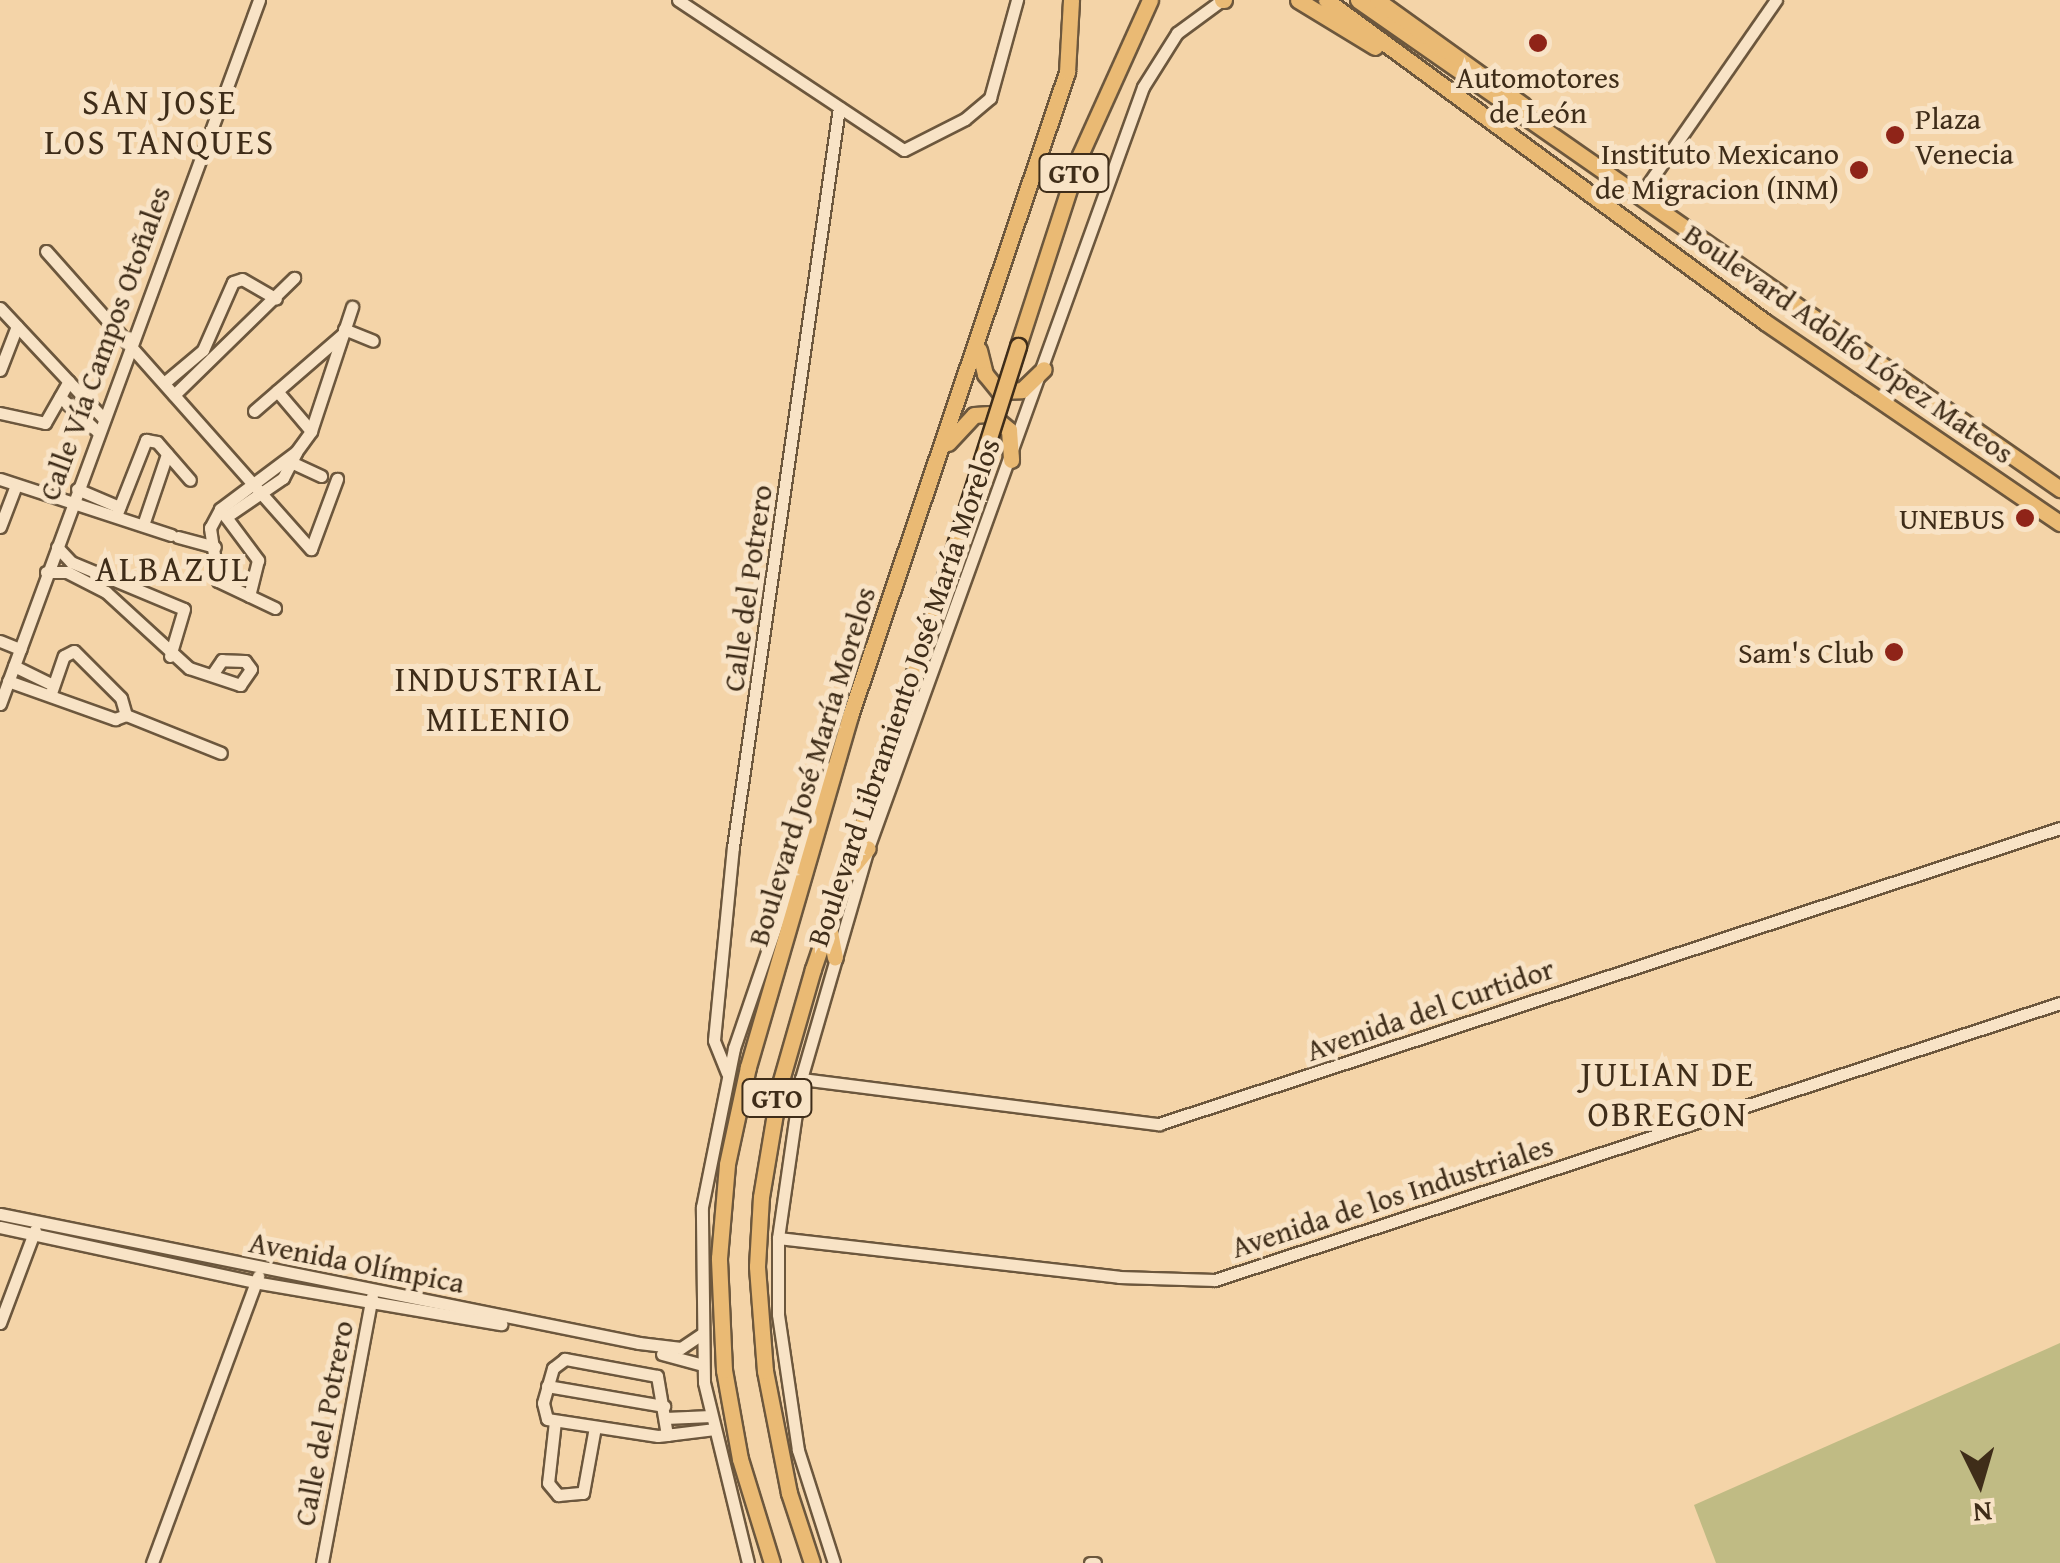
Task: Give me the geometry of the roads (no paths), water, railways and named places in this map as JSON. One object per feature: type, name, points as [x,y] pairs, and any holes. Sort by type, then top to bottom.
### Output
[{"type":"main road","name":"Boulevard José María Morelos","points":[[772,1563],[730,1411],[720,1314],[721,1218],[748,1067],[842,747],[1068,72],[1071,0]]},
{"type":"main road","name":"Boulevard José María Morelos","points":[[812,1563],[771,1414],[758,1236],[780,1084],[841,880],[922,649],[1080,155],[1150,0]]},
{"type":"main road","points":[[1298,0],[1589,191]]},
{"type":"main road","name":"Boulevard Adolfo López Mateos","points":[[1326,0],[1797,344],[2060,523]]},
{"type":"main road","name":"Boulevard Adolfo López Mateos","points":[[1358,0],[2060,489]]},
{"type":"main road","points":[[1377,0],[1570,141],[1597,169]]},
{"type":"main road","points":[[978,346],[985,374],[1000,391],[1022,390],[1044,368]]},
{"type":"main road","points":[[942,452],[969,419],[984,412],[1009,430],[1011,460]]},
{"type":"main road","points":[[841,880],[868,848]]},
{"type":"main road","points":[[828,921],[835,957]]},
{"type":"street","name":"Calle Vía Campos Otoñales","points":[[0,704],[259,0]]},
{"type":"street","points":[[678,0],[898,150],[965,119],[996,86],[1017,0]]},
{"type":"street","name":"Boulevard Libramiento José María Morelos","points":[[834,1563],[788,1399],[778,1238],[800,1080],[868,848],[1149,73],[1176,33],[1223,0]]},
{"type":"street","points":[[1639,197],[1776,0]]},
{"type":"street","name":"Calle del Potrero","points":[[726,1074],[714,1040],[733,847],[839,108]]},
{"type":"street","points":[[46,252],[311,549],[338,479]]},
{"type":"street","points":[[164,383],[211,335],[232,282],[242,278],[276,298]]},
{"type":"street","points":[[174,394],[294,278]]},
{"type":"street","points":[[274,608],[218,582],[210,528],[223,513],[293,458],[311,431],[352,306]]},
{"type":"street","points":[[0,308],[104,418]]},
{"type":"street","points":[[0,370],[18,326]]},
{"type":"street","points":[[344,331],[373,341]]},
{"type":"street","points":[[254,411],[344,331]]},
{"type":"street","points":[[211,335],[224,349]]},
{"type":"street","points":[[319,354],[334,366]]},
{"type":"street","points":[[0,413],[40,426],[69,381]]},
{"type":"street","points":[[277,391],[311,431]]},
{"type":"street","points":[[60,397],[98,432]]},
{"type":"street","points":[[117,511],[146,440],[167,454],[190,480]]},
{"type":"street","points":[[143,525],[167,454]]},
{"type":"street","points":[[293,458],[321,476]]},
{"type":"street","points":[[0,478],[71,506],[117,511]]},
{"type":"street","points":[[0,527],[16,485]]},
{"type":"street","points":[[77,489],[143,525],[215,547]]},
{"type":"street","points":[[223,513],[258,560],[249,596]]},
{"type":"street","points":[[56,547],[93,577],[170,656],[212,675]]},
{"type":"street","points":[[46,572],[93,577],[184,609],[170,656]]},
{"type":"street","points":[[120,606],[129,587]]},
{"type":"street","points":[[0,641],[20,648]]},
{"type":"street","points":[[52,689],[64,656],[74,651],[121,698],[126,715]]},
{"type":"street","points":[[14,666],[52,689],[115,718],[126,715],[221,753]]},
{"type":"street","points":[[8,681],[52,689]]},
{"type":"street","name":"Boulevard Libramiento José María Morelos","points":[[748,1563],[712,1422],[703,1365],[702,1207],[726,1074],[812,805],[842,747]]},
{"type":"street","name":"Avenida del Curtidor","points":[[800,1080],[1159,1124],[2060,828]]},
{"type":"street","name":"Avenida de los Industriales","points":[[778,1238],[1134,1278],[1216,1280],[2060,1003]]},
{"type":"street","name":"Avenida Olímpica","points":[[0,1214],[372,1297],[703,1365]]},
{"type":"street","points":[[0,1323],[7,1287],[39,1221]]},
{"type":"street","name":"Avenida Olímpica","points":[[0,1228],[254,1282],[372,1297],[671,1348],[702,1334]]},
{"type":"street","points":[[152,1563],[254,1282],[262,1270]]},
{"type":"street","name":"Calle del Potrero","points":[[322,1563],[372,1297]]},
{"type":"street","points":[[667,1435],[657,1376],[562,1360],[547,1386],[543,1410],[554,1421],[667,1435],[712,1422]]},
{"type":"street","points":[[547,1386],[712,1422]]},
{"type":"street","points":[[554,1421],[548,1483],[558,1495],[584,1492],[594,1427]]},
{"type":"place","name":"Automotores de León","points":[[1538,43]]},
{"type":"place","name":"Plaza Venecia","points":[[1895,135]]},
{"type":"place","name":"Instituto Mexicano de Migracion (INM)","points":[[1859,170]]},
{"type":"place","name":"UNEBUS","points":[[2025,518]]},
{"type":"place","name":"Sam's Club","points":[[1894,652]]},
{"type":"district","name":"SAN JOSE LOS TANQUES","points":[[160,122]]},
{"type":"district","name":"ALBAZUL","points":[[173,569]]},
{"type":"district","name":"INDUSTRIAL MILENIO","points":[[499,699]]},
{"type":"district","name":"JULIAN DE OBREGON","points":[[1668,1094]]}]
